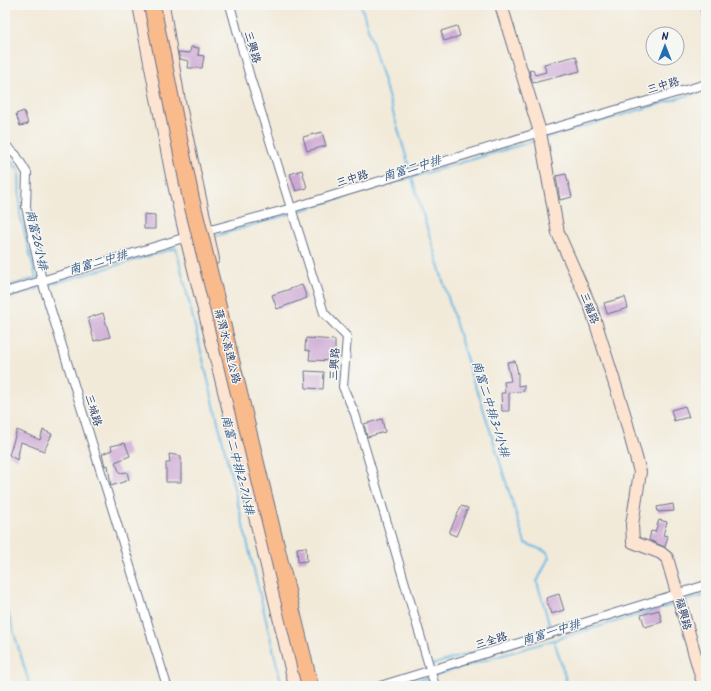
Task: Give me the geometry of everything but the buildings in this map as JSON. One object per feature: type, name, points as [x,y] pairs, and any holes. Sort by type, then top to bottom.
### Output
[{"type":"highway","name":"蔣渭水高速公路","points":[[144,5],[187,213],[301,686]]},
{"type":"highway","name":"蔣渭水高速公路","points":[[152,5],[191,199],[310,686]]},
{"type":"main road","points":[[139,5],[172,176],[295,686]]},
{"type":"main road","points":[[163,5],[179,101],[220,291],[266,476],[315,686]]},
{"type":"main road","name":"三福路","points":[[501,5],[540,132],[558,233],[591,308],[624,413],[640,472],[632,525],[633,542],[661,553],[666,558],[677,594]]},
{"type":"main road","name":"福興路","points":[[677,594],[704,686]]},
{"type":"street","name":"三興路","points":[[230,5],[250,77],[324,313],[347,337],[343,387],[354,414],[435,686]]},
{"type":"street","points":[[704,5],[706,15]]},
{"type":"street","name":"三中路","points":[[5,292],[186,237],[292,208],[540,132],[706,84]]},
{"type":"street","name":"三城路","points":[[5,145],[16,154],[27,173],[26,207],[42,281],[167,686]]},
{"type":"street","name":"福興路","points":[[677,594],[706,585]]},
{"type":"street","name":"三全路","points":[[380,686],[677,594]]},
{"type":"waterway","points":[[361,5],[409,166]]},
{"type":"waterway","name":"南富二中排","points":[[545,138],[706,90]]},
{"type":"waterway","name":"南富二中排","points":[[295,212],[534,141]]},
{"type":"waterway","name":"南富26小排","points":[[5,155],[19,170],[20,215],[36,278],[5,287]]},
{"type":"waterway","name":"南富二中排3-1小排","points":[[412,178],[475,387],[480,398],[525,543],[547,552],[549,557],[537,582],[551,630]]},
{"type":"waterway","name":"南富二中排","points":[[216,236],[289,214]]},
{"type":"waterway","name":"南富二中排2-7小排","points":[[49,285],[176,248],[282,686]]},
{"type":"waterway","name":"南富二中排","points":[[5,299],[40,288]]},
{"type":"waterway","name":"南富一中排","points":[[684,601],[706,595]]},
{"type":"waterway","points":[[5,603],[30,686]]},
{"type":"waterway","name":"南富一中排","points":[[435,675],[672,605]]},
{"type":"waterway","points":[[554,640],[568,686]]},
{"type":"waterway","points":[[431,665],[501,644]]},
{"type":"waterway","name":"南富一中排","points":[[400,686],[426,678],[428,686]]}]
